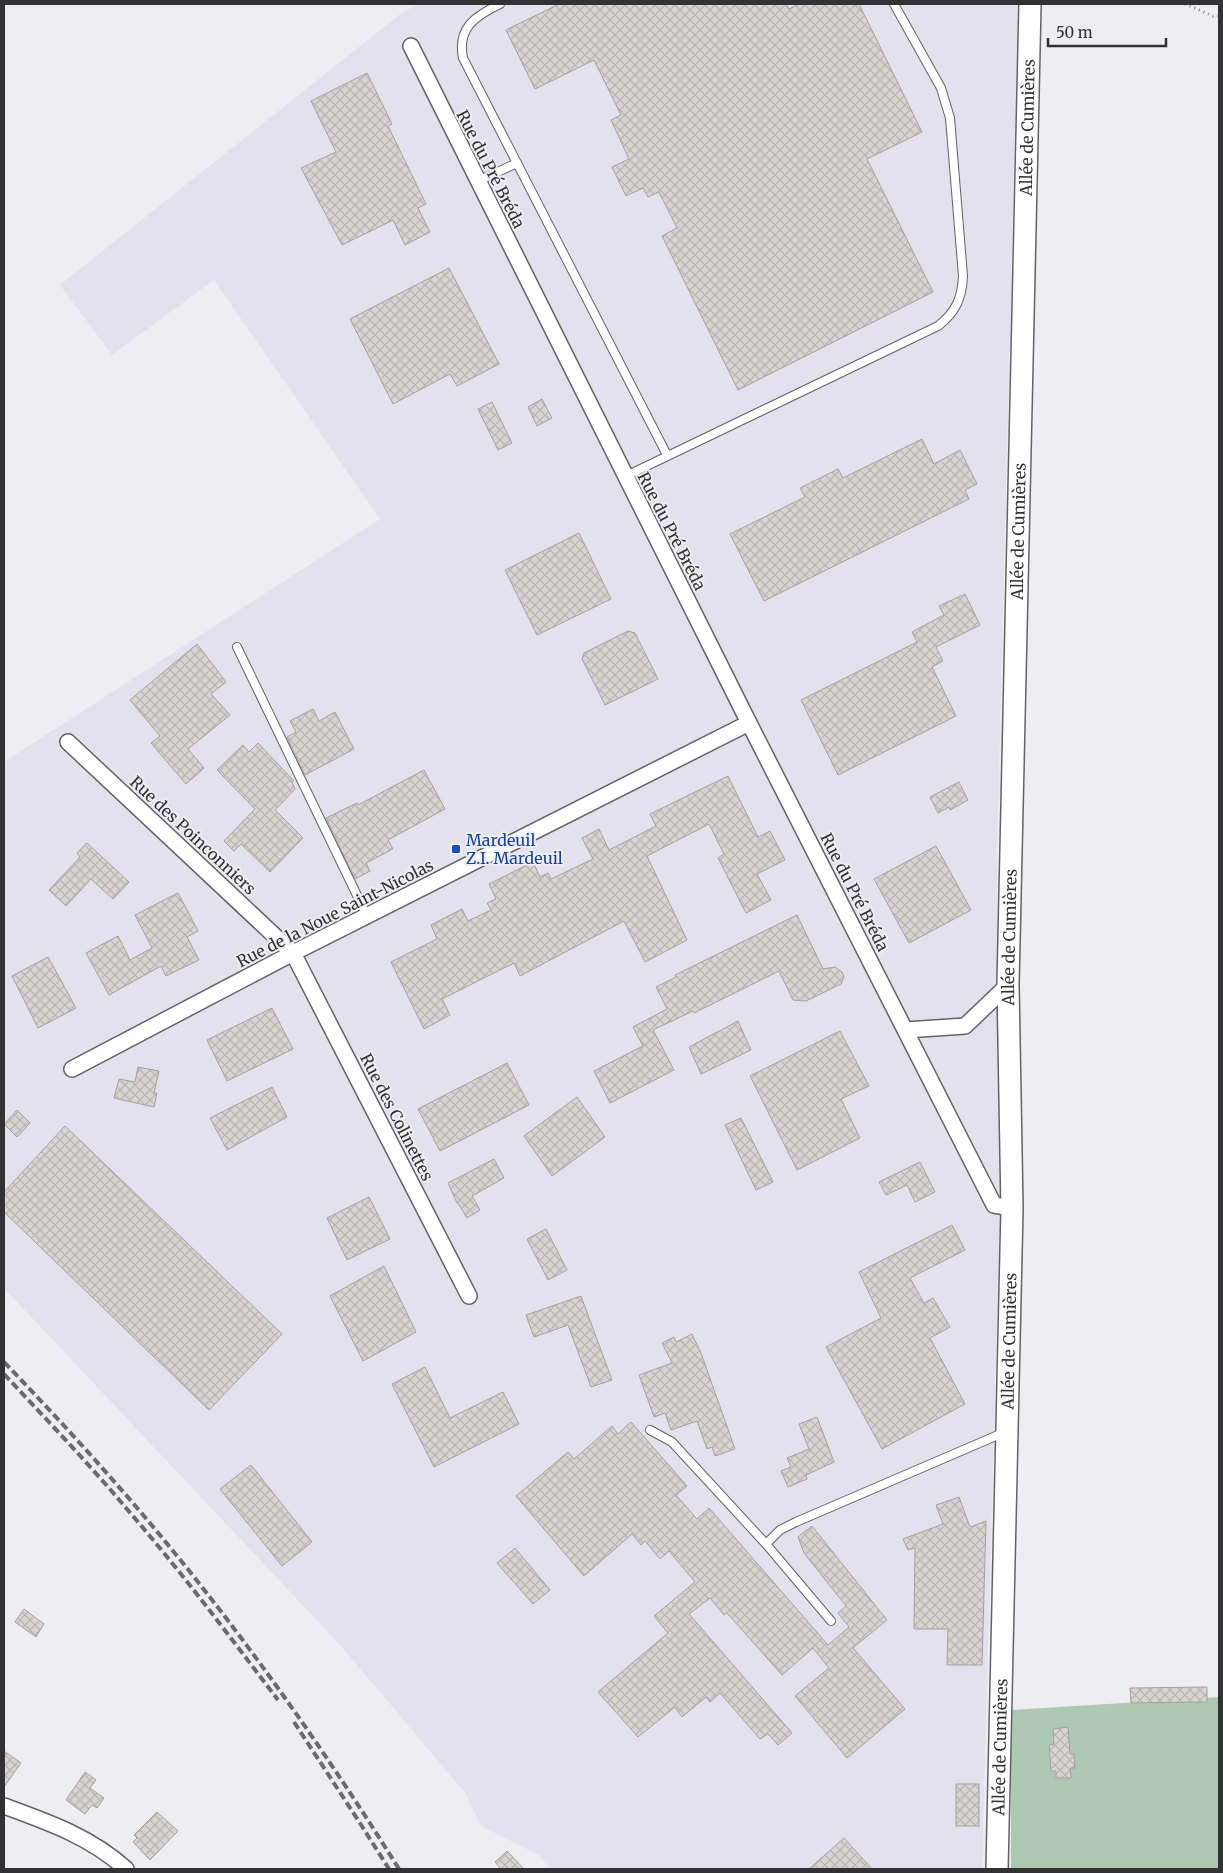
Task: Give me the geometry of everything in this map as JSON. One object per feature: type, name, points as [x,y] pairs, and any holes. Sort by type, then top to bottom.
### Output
[{"type":"main road","name":"Allée de Cumières","points":[[997,1869],[1012,1208],[1008,985],[1030,4]]},
{"type":"street","name":"Rue du Pré Bréda","points":[[411,46],[749,723],[994,1205],[1012,1208]]},
{"type":"street","name":"Rue de la Noue Saint-Nicolas","points":[[72,1069],[367,916],[749,723]]},
{"type":"street","name":"Rue des Poinconniers","points":[[68,742],[293,954]]},
{"type":"street","name":"Rue des Colinettes","points":[[293,954],[469,1296]]},
{"type":"street","points":[[906,1030],[965,1026],[1008,985]]},
{"type":"street","points":[[4,1806],[76,1834],[118,1867]]},
{"type":"lane","points":[[500,4],[477,18],[464,33],[460,44],[463,58],[667,455]]},
{"type":"lane","points":[[626,476],[938,326],[950,317],[958,303],[962,290],[963,276],[950,118],[941,88],[894,4]]},
{"type":"lane","points":[[478,181],[517,163]]},
{"type":"lane","points":[[237,648],[367,916]]},
{"type":"lane","points":[[650,1430],[672,1442],[766,1544],[831,1621]]},
{"type":"lane","points":[[766,1544],[780,1530],[796,1522],[1007,1431]]},
{"type":"path","points":[[1185,4],[1219,16]]},
{"type":"shaded area","points":[[421,4],[1018,4],[997,855],[1000,1210],[982,1869],[550,1869],[539,1855],[481,1826],[466,1794],[341,1646],[4,1288],[4,762],[380,519],[214,280],[112,355],[60,285],[404,11]]},
{"type":"green space","points":[[1219,1697],[1219,1869],[1011,1869],[1011,1710]]},
{"type":"building","points":[[559,4],[786,4],[789,9],[799,4],[859,4],[922,132],[867,159],[933,292],[738,390],[662,236],[677,228],[659,192],[648,197],[643,188],[626,196],[612,167],[629,159],[611,120],[621,115],[594,60],[535,89],[506,30]]},
{"type":"building","points":[[367,73],[392,124],[388,126],[426,204],[418,208],[430,232],[405,245],[393,220],[342,245],[301,168],[336,152],[311,101]]},
{"type":"building","points":[[449,268],[499,364],[457,386],[450,374],[393,404],[350,319]]},
{"type":"building","points":[[542,399],[552,418],[537,426],[528,407]]},
{"type":"building","points":[[492,402],[512,443],[498,450],[478,409]]},
{"type":"building","points":[[922,439],[934,464],[960,450],[977,484],[965,490],[969,499],[764,601],[730,534],[805,497],[800,488],[838,469],[843,478]]},
{"type":"building","points":[[579,533],[611,599],[537,635],[505,570]]},
{"type":"building","points":[[965,594],[980,625],[936,647],[943,661],[932,667],[956,716],[838,775],[801,700],[917,642],[912,632],[944,615],[939,606]]},
{"type":"building","points":[[628,631],[635,633],[658,679],[605,705],[582,659],[584,653]]},
{"type":"building","points":[[197,644],[226,682],[211,694],[230,715],[188,749],[204,768],[186,784],[151,743],[160,736],[130,700]]},
{"type":"building","points":[[313,709],[319,721],[335,712],[354,749],[305,775],[287,737],[296,732],[290,721]]},
{"type":"building","points":[[258,743],[294,781],[292,782],[295,789],[275,810],[303,838],[270,872],[241,844],[234,851],[224,841],[255,809],[217,770],[243,745],[249,752]]},
{"type":"building","points":[[424,770],[445,809],[388,840],[393,849],[366,863],[370,871],[355,879],[326,818],[357,803],[358,805]]},
{"type":"building","points":[[728,776],[758,837],[770,831],[785,860],[757,874],[771,900],[746,913],[718,858],[724,854],[709,824],[647,856],[687,940],[645,962],[624,921],[520,976],[514,963],[442,999],[450,1015],[424,1029],[391,962],[437,939],[431,925],[462,909],[468,921],[491,910],[487,903],[496,899],[489,884],[533,862],[540,877],[548,873],[551,879],[593,859],[582,838],[599,829],[609,850],[656,826],[650,814]]},
{"type":"building","points":[[959,782],[968,800],[950,810],[949,807],[938,813],[930,797]]},
{"type":"building","points":[[87,843],[129,882],[113,899],[91,879],[66,906],[49,890],[80,857],[77,853]]},
{"type":"building","points":[[936,846],[971,910],[909,943],[874,879]]},
{"type":"building","points":[[178,893],[198,931],[187,937],[199,960],[166,976],[161,966],[109,995],[86,953],[118,936],[130,960],[152,948],[135,915]]},
{"type":"building","points":[[797,915],[823,969],[835,967],[842,972],[844,977],[841,984],[806,1001],[793,1000],[779,971],[694,1013],[693,1011],[653,1030],[674,1070],[610,1103],[594,1071],[643,1046],[633,1027],[667,1009],[656,987],[676,977],[675,975]]},
{"type":"building","points":[[48,957],[76,1008],[38,1028],[12,976]]},
{"type":"building","points":[[272,1008],[293,1049],[227,1081],[207,1040]]},
{"type":"building","points":[[738,1021],[751,1050],[701,1074],[689,1047]]},
{"type":"building","points":[[840,1031],[869,1086],[841,1099],[860,1138],[797,1170],[750,1076]]},
{"type":"building","points":[[507,1063],[529,1105],[440,1151],[418,1109]]},
{"type":"building","points":[[138,1067],[159,1071],[154,1093],[157,1093],[154,1107],[114,1098],[119,1079],[135,1082]]},
{"type":"building","points":[[272,1087],[287,1117],[227,1150],[210,1118]]},
{"type":"building","points":[[577,1097],[605,1137],[552,1176],[524,1136]]},
{"type":"building","points":[[17,1110],[30,1123],[17,1137],[4,1124]]},
{"type":"building","points":[[741,1118],[773,1182],[756,1190],[725,1125]]},
{"type":"building","points":[[65,1126],[282,1334],[209,1410],[4,1212],[4,1192]]},
{"type":"building","points":[[494,1159],[504,1178],[472,1196],[480,1210],[467,1218],[457,1203],[448,1183]]},
{"type":"building","points":[[920,1162],[935,1192],[915,1202],[907,1185],[886,1195],[879,1182]]},
{"type":"building","points":[[369,1197],[390,1239],[347,1260],[327,1218]]},
{"type":"building","points":[[952,1225],[965,1250],[910,1278],[924,1303],[933,1298],[950,1327],[930,1338],[965,1404],[882,1449],[826,1347],[881,1318],[859,1272]]},
{"type":"building","points":[[546,1229],[567,1270],[548,1280],[527,1239]]},
{"type":"building","points":[[384,1266],[416,1332],[363,1361],[330,1296]]},
{"type":"building","points":[[581,1296],[612,1380],[591,1387],[568,1325],[534,1337],[526,1315]]},
{"type":"building","points":[[692,1334],[701,1353],[735,1449],[715,1456],[712,1447],[707,1449],[697,1421],[671,1430],[665,1413],[654,1417],[639,1375],[672,1363],[662,1343],[674,1337],[676,1342]]},
{"type":"building","points":[[425,1367],[450,1418],[503,1392],[519,1424],[434,1467],[392,1384]]},
{"type":"building","points":[[817,1417],[834,1462],[806,1475],[807,1479],[788,1487],[781,1471],[791,1467],[787,1458],[809,1449],[799,1424]]},
{"type":"building","points":[[631,1422],[687,1486],[676,1495],[697,1519],[709,1508],[828,1645],[849,1627],[838,1613],[846,1606],[804,1553],[798,1537],[812,1526],[887,1620],[853,1648],[905,1709],[847,1758],[795,1696],[829,1668],[813,1648],[782,1675],[727,1613],[724,1615],[710,1598],[689,1614],[792,1733],[778,1745],[768,1734],[760,1739],[720,1693],[710,1702],[706,1697],[682,1717],[675,1707],[638,1737],[598,1692],[668,1633],[654,1616],[695,1582],[669,1551],[660,1559],[645,1541],[641,1545],[632,1534],[584,1576],[516,1496],[568,1452],[574,1459],[612,1426],[618,1434]]},
{"type":"building","points":[[251,1465],[312,1542],[282,1566],[220,1489]]},
{"type":"building","points":[[959,1497],[970,1527],[986,1521],[982,1665],[947,1665],[948,1629],[914,1629],[915,1548],[908,1550],[903,1539],[943,1524],[936,1505]]},
{"type":"building","points":[[515,1548],[550,1590],[533,1604],[497,1563]]},
{"type":"building","points":[[24,1609],[44,1624],[36,1637],[15,1622]]},
{"type":"building","points":[[1207,1687],[1207,1702],[1131,1703],[1130,1688]]},
{"type":"building","points":[[1068,1727],[1070,1754],[1074,1754],[1075,1768],[1070,1768],[1071,1778],[1056,1778],[1056,1771],[1051,1771],[1049,1745],[1054,1744],[1053,1729]]},
{"type":"building","points":[[4,1751],[21,1763],[4,1787]]},
{"type":"building","points":[[85,1772],[96,1780],[90,1788],[104,1798],[97,1808],[92,1805],[85,1814],[66,1800]]},
{"type":"building","points":[[956,1784],[979,1784],[979,1826],[956,1826]]},
{"type":"building","points":[[157,1812],[178,1831],[150,1860],[133,1842],[137,1838],[134,1835]]},
{"type":"building","points":[[844,1838],[872,1869],[809,1869]]},
{"type":"building","points":[[507,1851],[524,1869],[501,1869],[495,1862]]},
{"type":"railway","points":[[4,1362],[127,1496],[213,1601],[278,1688],[340,1778],[399,1869]]},
{"type":"railway","points":[[4,1374],[85,1461],[151,1537],[278,1700]]},
{"type":"railway","points":[[294,1722],[389,1869]]},
{"type":"place","name":"Mardeuil Z.I. Mardeuil","points":[[456,849]]}]
